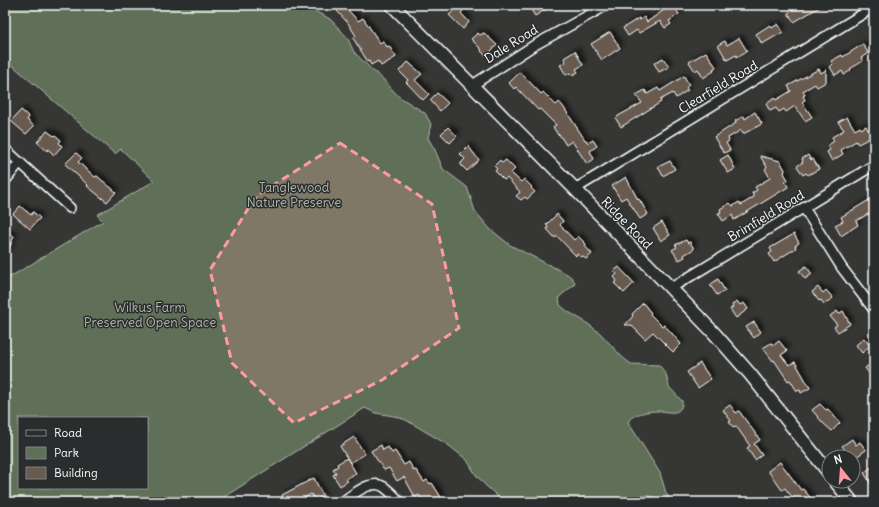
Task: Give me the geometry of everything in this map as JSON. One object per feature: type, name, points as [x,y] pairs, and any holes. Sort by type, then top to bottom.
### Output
[{"type":"street","name":"Ridge Road","points":[[392,5],[725,344],[821,463]]},
{"type":"street","name":"Dale Road","points":[[471,86],[533,46],[607,5]]},
{"type":"street","name":"Clearfield Road","points":[[575,190],[874,7]]},
{"type":"street","points":[[5,149],[70,208]]},
{"type":"street","points":[[5,181],[20,162]]},
{"type":"street","name":"Brimfield Road","points":[[671,288],[874,165]]},
{"type":"street","points":[[804,208],[838,263],[874,310]]},
{"type":"street","points":[[342,502],[366,487],[375,484],[384,488],[400,502]]},
{"type":"street","points":[[841,489],[852,502]]},
{"type":"highlighted area","points":[[340,143],[432,204],[459,328],[382,380],[294,423],[232,363],[210,270],[256,196]]},
{"type":"green space","points":[[5,5],[303,5],[330,19],[347,37],[354,52],[383,79],[398,96],[425,113],[431,124],[428,138],[443,169],[467,187],[475,211],[490,229],[510,245],[571,277],[575,282],[574,285],[559,297],[560,305],[600,333],[622,357],[631,364],[659,365],[666,374],[669,387],[682,401],[681,408],[673,412],[655,411],[642,413],[633,416],[628,422],[660,473],[666,493],[672,502],[657,502],[653,497],[645,495],[626,502],[504,502],[476,475],[467,460],[448,445],[406,420],[394,416],[375,413],[365,408],[216,502],[5,502],[5,280],[103,221],[97,215],[154,181],[121,149],[115,154],[5,59]]},
{"type":"building","points":[[336,5],[353,5],[348,10],[358,21],[363,18],[380,43],[383,41],[387,47],[389,46],[396,57],[381,66],[378,61],[371,65],[353,38],[356,36],[348,23],[337,11],[339,9]]},
{"type":"building","points":[[460,5],[464,10],[461,13],[469,22],[463,29],[449,15]]},
{"type":"building","points":[[528,5],[553,5],[535,16]]},
{"type":"building","points":[[660,5],[673,5],[679,14],[669,21],[671,24],[665,28],[660,21],[639,33],[637,30],[628,36],[623,28],[639,18],[640,20],[644,17],[647,22],[664,10]]},
{"type":"building","points":[[801,5],[823,5],[794,22],[788,13]]},
{"type":"building","points":[[778,24],[783,32],[762,44],[756,34],[770,25],[772,28]]},
{"type":"building","points":[[610,32],[620,48],[602,60],[591,44]]},
{"type":"building","points":[[478,33],[480,35],[484,33],[497,45],[486,56],[471,39]]},
{"type":"building","points":[[739,38],[747,51],[737,57],[736,55],[727,60],[718,45],[725,41],[727,45]]},
{"type":"building","points":[[863,44],[868,53],[861,58],[863,61],[850,69],[851,70],[844,75],[842,71],[835,75],[830,67],[833,64],[831,61],[842,55],[843,57]]},
{"type":"building","points":[[575,51],[583,65],[576,69],[578,72],[572,75],[570,73],[566,75],[560,65],[566,62],[564,58]]},
{"type":"building","points":[[706,52],[716,67],[713,69],[714,71],[703,78],[698,69],[695,71],[689,62]]},
{"type":"building","points":[[663,58],[669,67],[659,72],[654,63]]},
{"type":"building","points":[[408,62],[422,74],[415,80],[429,94],[423,100],[406,82],[408,80],[399,71]]},
{"type":"building","points":[[819,69],[821,73],[826,70],[826,82],[817,87],[815,84],[803,91],[805,100],[802,102],[812,117],[805,121],[795,106],[786,112],[784,109],[779,112],[776,108],[770,111],[766,104],[791,91],[788,86]]},
{"type":"building","points":[[520,72],[541,94],[543,92],[556,105],[559,102],[562,105],[588,143],[593,140],[597,146],[590,151],[594,159],[587,164],[572,141],[566,145],[553,127],[556,125],[540,109],[538,110],[516,87],[514,89],[509,83]]},
{"type":"building","points":[[684,76],[689,85],[686,88],[688,90],[676,98],[673,93],[660,100],[661,102],[621,127],[616,119],[618,116],[642,103],[636,95],[645,90],[647,94],[658,88],[660,91]]},
{"type":"building","points":[[437,93],[448,103],[440,111],[430,100]]},
{"type":"building","points":[[21,110],[29,117],[27,120],[34,126],[26,134],[11,121]]},
{"type":"building","points":[[755,112],[762,124],[743,134],[741,130],[728,138],[729,141],[726,143],[730,150],[724,153],[714,137],[736,123],[735,121],[744,116],[745,119]]},
{"type":"building","points":[[847,117],[855,130],[866,126],[872,137],[858,144],[856,141],[841,150],[843,154],[832,161],[827,152],[830,150],[827,146],[834,141],[832,137],[844,130],[838,122]]},
{"type":"building","points":[[448,127],[457,136],[450,143],[441,134]]},
{"type":"building","points":[[47,131],[61,140],[59,143],[62,146],[54,155],[37,142]]},
{"type":"building","points":[[468,146],[479,160],[467,171],[461,165],[465,159],[460,154]]},
{"type":"building","points":[[76,153],[82,158],[78,162],[95,177],[97,176],[116,192],[107,202],[87,186],[88,185],[65,164]]},
{"type":"building","points":[[728,155],[735,169],[728,173],[720,160]]},
{"type":"building","points":[[808,155],[811,160],[813,159],[819,169],[808,175],[806,173],[803,175],[797,166],[803,162],[802,159]]},
{"type":"building","points":[[760,156],[780,161],[785,170],[784,173],[788,180],[785,181],[788,187],[734,220],[732,215],[723,221],[718,213],[721,212],[720,209],[730,203],[733,206],[739,202],[741,205],[754,197],[752,193],[757,190],[755,187],[770,178],[765,169],[767,167]]},
{"type":"building","points":[[500,160],[502,163],[506,160],[515,169],[511,173],[521,182],[524,179],[532,187],[531,188],[535,192],[527,199],[525,197],[521,200],[516,196],[520,192],[507,178],[504,180],[495,171],[497,169],[494,166]]},
{"type":"building","points":[[670,161],[675,169],[663,176],[658,167]]},
{"type":"building","points":[[626,177],[638,200],[639,199],[648,214],[640,219],[626,197],[621,200],[612,186]]},
{"type":"building","points":[[874,197],[874,212],[856,221],[858,225],[841,236],[835,225],[843,221],[841,217]]},
{"type":"building","points":[[20,206],[31,215],[33,212],[40,218],[30,229],[13,214]]},
{"type":"building","points":[[557,214],[563,221],[560,225],[574,240],[578,236],[586,244],[585,246],[592,254],[586,259],[577,254],[576,256],[557,236],[555,238],[547,229],[548,227],[546,225]]},
{"type":"building","points":[[662,222],[670,235],[661,241],[653,228]]},
{"type":"building","points":[[5,233],[14,236],[6,256],[5,256]]},
{"type":"building","points":[[794,234],[799,243],[795,246],[796,248],[774,262],[769,254],[772,252],[770,248]]},
{"type":"building","points":[[686,240],[688,243],[690,242],[694,249],[679,260],[672,250],[677,247],[675,245]]},
{"type":"building","points":[[806,266],[812,274],[805,279],[799,271]]},
{"type":"building","points":[[619,267],[634,283],[624,293],[614,283],[617,281],[614,277],[617,274],[614,271]]},
{"type":"building","points":[[718,279],[725,291],[717,295],[710,285]]},
{"type":"building","points":[[818,287],[823,293],[826,290],[833,298],[824,304],[821,300],[819,301],[812,292]]},
{"type":"building","points":[[737,301],[740,305],[744,303],[748,309],[736,318],[730,309]]},
{"type":"building","points":[[643,303],[651,313],[650,314],[662,326],[664,325],[681,344],[673,352],[653,332],[645,339],[631,325],[625,325],[633,316],[632,314]]},
{"type":"building","points":[[837,311],[839,314],[843,311],[850,324],[838,332],[834,327],[837,325],[830,316]]},
{"type":"building","points":[[754,322],[761,332],[754,338],[746,327]]},
{"type":"building","points":[[864,338],[870,346],[862,353],[856,345]]},
{"type":"building","points":[[779,341],[787,351],[781,355],[789,365],[795,362],[810,388],[801,393],[800,390],[797,391],[790,380],[788,381],[774,360],[773,361],[763,348],[771,343],[774,345]]},
{"type":"building","points":[[874,361],[874,380],[865,368]]},
{"type":"building","points":[[700,363],[711,379],[698,388],[687,372]]},
{"type":"building","points":[[820,404],[826,410],[828,409],[840,423],[832,431],[812,410]]},
{"type":"building","points":[[730,405],[736,413],[739,411],[760,440],[754,444],[762,455],[755,460],[747,448],[750,446],[736,426],[733,427],[729,422],[731,421],[723,410]]},
{"type":"building","points":[[354,437],[365,454],[350,463],[340,446]]},
{"type":"building","points":[[852,439],[856,445],[860,442],[866,450],[861,454],[861,449],[844,449],[842,446]]},
{"type":"building","points":[[381,445],[383,450],[388,447],[392,453],[395,451],[404,465],[409,462],[414,471],[416,470],[424,482],[427,480],[430,484],[432,483],[444,502],[424,502],[419,495],[415,497],[404,477],[397,481],[389,468],[384,470],[371,451]]},
{"type":"building","points":[[347,458],[356,473],[346,479],[348,481],[340,486],[333,475],[336,473],[333,469],[338,466],[337,464]]},
{"type":"building","points":[[780,462],[801,490],[803,489],[814,502],[796,502],[785,488],[782,490],[768,471]]},
{"type":"building","points":[[874,465],[874,488],[864,473]]},
{"type":"building","points":[[314,478],[323,496],[316,501],[311,494],[298,502],[276,502],[283,498],[282,495]]},
{"type":"park label","name":"Tanglewood Nature Preserve","points":[[294,194]]},
{"type":"park label","name":"Wilkus Farm Preserved Open Space","points":[[150,314]]}]
